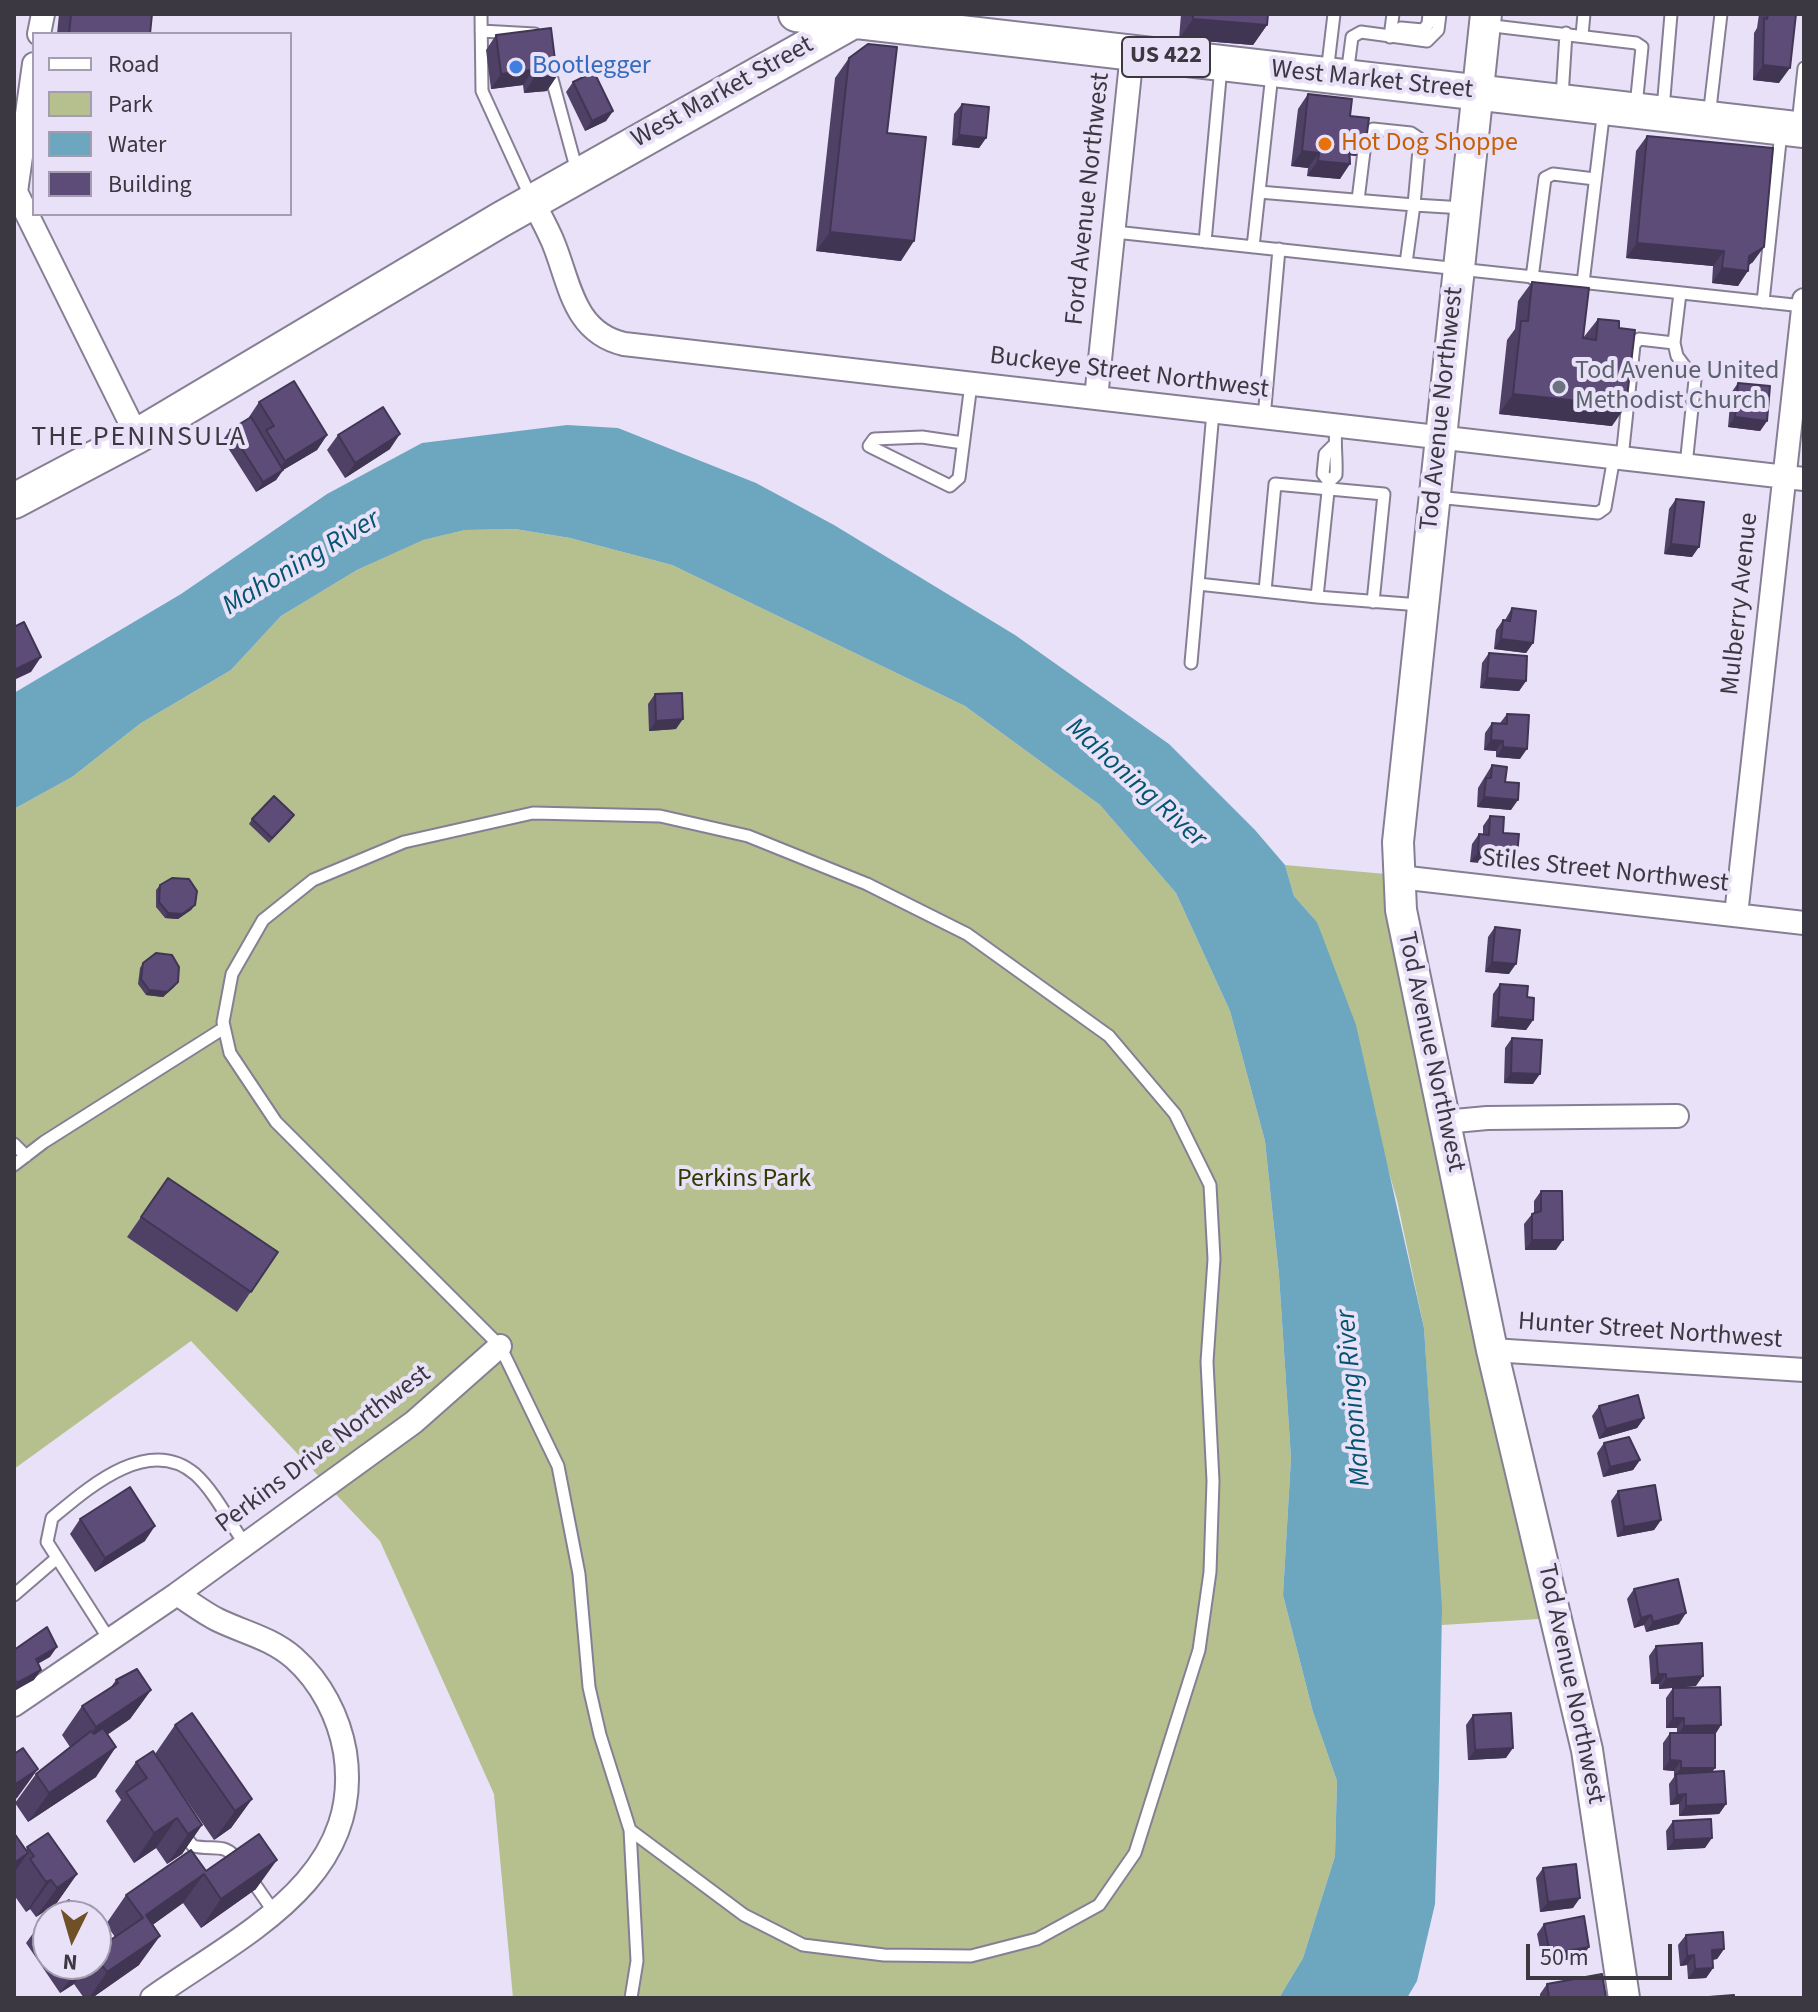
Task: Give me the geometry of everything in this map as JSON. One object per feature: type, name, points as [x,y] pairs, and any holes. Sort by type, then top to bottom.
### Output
[{"type":"main road","name":"US 422","points":[[796,14],[855,20]]},
{"type":"main road","name":"West Market Street","points":[[14,501],[137,436],[578,175],[855,20],[992,32],[1221,64],[1794,128]]},
{"type":"main road","name":"Tod Avenue Northwest","points":[[1486,20],[1398,842],[1401,910],[1492,1350],[1587,1750],[1624,1998]]},
{"type":"street","name":"Ford Avenue Northwest","points":[[1096,398],[1132,53]]},
{"type":"street","points":[[32,78],[16,192],[137,436]]},
{"type":"street","name":"Buckeye Street Northwest","points":[[533,202],[553,242],[578,312],[587,325],[614,342],[1264,418],[1335,436],[1439,437],[1794,477]]},
{"type":"street","name":"Mulberry Avenue","points":[[1736,915],[1794,477],[1804,300]]},
{"type":"street","name":"Stiles Street Northwest","points":[[1399,877],[1804,923]]},
{"type":"street","points":[[1444,1122],[1487,1118],[1677,1116]]},
{"type":"street","name":"Perkins Drive Northwest","points":[[14,1705],[246,1546],[414,1422],[500,1346]]},
{"type":"street","name":"Hunter Street Northwest","points":[[1492,1350],[1804,1370]]},
{"type":"street","points":[[152,1998],[306,1886],[333,1844],[345,1803],[344,1744],[328,1702],[294,1658],[262,1636],[220,1621],[177,1594]]},
{"type":"lane","points":[[481,14],[482,91],[533,202]]},
{"type":"lane","points":[[1334,14],[1337,76]]},
{"type":"lane","points":[[1390,37],[1393,14]]},
{"type":"lane","points":[[1390,37],[1401,28],[1423,30],[1428,24],[1429,14]]},
{"type":"lane","points":[[1337,76],[1352,37],[1361,32],[1427,41],[1438,30],[1440,14]]},
{"type":"lane","points":[[1582,35],[1584,14]]},
{"type":"lane","points":[[1583,283],[1595,179],[1634,110],[1671,14]]},
{"type":"lane","points":[[1708,119],[1721,14]]},
{"type":"lane","points":[[1486,20],[1636,43],[1642,47],[1634,110]]},
{"type":"lane","points":[[481,31],[542,35],[545,48]]},
{"type":"lane","points":[[1561,102],[1566,33]]},
{"type":"lane","points":[[547,60],[578,175]]},
{"type":"lane","points":[[1205,242],[1221,64]]},
{"type":"lane","points":[[1763,302],[1804,68]]},
{"type":"lane","points":[[1253,247],[1272,69]]},
{"type":"lane","points":[[1358,200],[1366,135],[1373,129],[1411,133],[1420,139],[1406,263]]},
{"type":"lane","points":[[1532,278],[1545,178],[1553,174],[1595,179]]},
{"type":"lane","points":[[1259,192],[1464,209]]},
{"type":"lane","points":[[1115,232],[1803,306]]},
{"type":"lane","points":[[1264,418],[1279,249]]},
{"type":"lane","points":[[1680,293],[1674,343],[1677,356],[1695,380],[1686,465]]},
{"type":"lane","points":[[1433,497],[1598,513],[1605,508],[1618,458],[1634,345],[1639,339],[1674,343]]},
{"type":"lane","points":[[963,443],[922,437],[874,439],[869,446],[950,486],[959,478],[971,384]]},
{"type":"lane","points":[[1191,663],[1213,412]]},
{"type":"lane","points":[[1317,597],[1328,485],[1323,474],[1325,454],[1335,436]]},
{"type":"lane","points":[[1265,591],[1275,484],[1328,485],[1384,494],[1373,602]]},
{"type":"lane","points":[[1198,584],[1422,605]]},
{"type":"lane","points":[[630,1830],[744,1915],[803,1945],[884,1955],[971,1956],[1037,1939],[1099,1905],[1135,1853],[1199,1650],[1210,1572],[1213,1481],[1207,1362],[1214,1259],[1210,1185],[1175,1114],[1109,1036],[967,934],[867,884],[748,836],[660,816],[533,813],[404,842],[313,880],[263,920],[246,947],[232,974],[224,1028],[230,1053],[276,1122],[500,1346],[558,1466],[579,1574],[589,1687],[600,1735],[630,1830],[637,1961],[631,1998]]},
{"type":"lane","points":[[14,1165],[224,1028]]},
{"type":"lane","points":[[14,1144],[26,1156]]},
{"type":"lane","points":[[109,1639],[47,1542],[52,1518],[111,1473],[133,1464],[160,1461],[182,1465],[197,1476],[246,1546]]},
{"type":"lane","points":[[14,1595],[57,1558]]},
{"type":"lane","points":[[172,1823],[193,1846],[215,1845],[232,1851],[274,1912]]},
{"type":"green space","name":"Perkins Park","points":[[515,529],[570,538],[672,565],[965,706],[1100,805],[1176,893],[1230,1011],[1265,1141],[1279,1275],[1291,1458],[1283,1595],[1313,1712],[1337,1781],[1335,1856],[1303,1958],[1279,1998],[513,1998],[494,1794],[380,1541],[191,1341],[14,1469],[14,809],[72,777],[141,723],[231,670],[281,616],[357,570],[422,540],[465,530]]},
{"type":"green space","points":[[1285,865],[1386,874],[1386,903],[1539,1619],[1442,1625],[1424,1328],[1397,1200],[1317,922],[1294,896]]},
{"type":"water","name":"Mahoning River","points":[[567,425],[618,428],[756,483],[834,525],[1015,635],[1169,744],[1255,830],[1285,865],[1294,896],[1317,922],[1356,1025],[1424,1328],[1442,1609],[1439,1777],[1435,1904],[1417,1981],[1407,1998],[1279,1998],[1303,1958],[1335,1856],[1337,1781],[1313,1712],[1283,1595],[1291,1458],[1279,1275],[1265,1141],[1230,1011],[1176,893],[1100,805],[965,706],[672,565],[570,538],[515,529],[465,530],[423,540],[357,570],[281,616],[231,670],[141,723],[72,777],[14,809],[14,693],[181,594],[327,494],[422,443]]},
{"type":"building","points":[[71,14],[152,14],[150,32],[69,32]]},
{"type":"building","points":[[1193,14],[1268,14],[1267,25],[1193,19]]},
{"type":"building","points":[[1768,14],[1796,14],[1790,68],[1763,65],[1764,18],[1767,19]]},
{"type":"building","points":[[551,28],[557,76],[534,78],[533,70],[501,74],[496,35]]},
{"type":"building","points":[[868,44],[897,47],[887,133],[926,137],[914,241],[830,232],[849,58]]},
{"type":"building","points":[[594,72],[613,111],[592,121],[573,82]]},
{"type":"building","points":[[1308,94],[1352,99],[1350,116],[1369,118],[1366,141],[1349,139],[1350,164],[1318,161],[1319,153],[1302,151]]},
{"type":"building","points":[[962,104],[989,107],[986,138],[959,135]]},
{"type":"building","points":[[1647,136],[1773,148],[1764,247],[1749,256],[1748,271],[1722,268],[1724,251],[1637,243]]},
{"type":"building","name":"Tod Avenue United Methodist Church","points":[[1532,282],[1589,288],[1583,338],[1596,340],[1598,319],[1619,321],[1619,328],[1635,330],[1626,406],[1513,394],[1521,321],[1528,321]]},
{"type":"building","points":[[294,381],[327,435],[285,461],[266,430],[274,426],[259,402]]},
{"type":"building","points":[[1738,383],[1770,386],[1767,421],[1735,417]]},
{"type":"building","points":[[383,407],[400,434],[355,463],[338,435]]},
{"type":"building","points":[[251,417],[283,470],[263,482],[230,430]]},
{"type":"building","points":[[1676,499],[1704,502],[1699,547],[1671,544]]},
{"type":"building","points":[[1512,608],[1536,611],[1533,643],[1501,639],[1503,620],[1510,621]]},
{"type":"building","points":[[24,622],[41,657],[14,670],[14,627]]},
{"type":"building","points":[[1489,653],[1527,656],[1526,681],[1487,678]]},
{"type":"building","points":[[682,693],[683,719],[656,721],[655,694]]},
{"type":"building","points":[[1507,714],[1529,715],[1527,749],[1503,747],[1503,741],[1491,740],[1492,723],[1507,724]]},
{"type":"building","points":[[1492,765],[1507,767],[1505,782],[1519,783],[1518,800],[1484,797],[1486,778],[1491,778]]},
{"type":"building","points":[[274,796],[294,815],[272,838],[252,819]]},
{"type":"building","points":[[1490,816],[1504,817],[1503,833],[1519,834],[1517,855],[1478,852],[1479,834],[1489,835]]},
{"type":"building","points":[[172,878],[189,879],[197,891],[195,905],[182,914],[168,913],[159,902],[160,885]]},
{"type":"building","points":[[1495,927],[1520,930],[1516,964],[1492,962]]},
{"type":"building","points":[[156,953],[172,955],[179,967],[178,982],[167,992],[149,990],[141,979],[143,963]]},
{"type":"building","points":[[1500,984],[1528,986],[1527,997],[1534,998],[1533,1020],[1498,1017]]},
{"type":"building","points":[[1512,1038],[1542,1040],[1540,1074],[1511,1073]]},
{"type":"building","points":[[168,1178],[278,1252],[251,1292],[141,1217]]},
{"type":"building","points":[[1541,1191],[1562,1191],[1563,1240],[1532,1240],[1532,1214],[1541,1211]]},
{"type":"building","points":[[1638,1395],[1644,1418],[1606,1429],[1599,1406]]},
{"type":"building","points":[[1629,1437],[1640,1460],[1610,1467],[1604,1443]]},
{"type":"building","points":[[1655,1485],[1661,1520],[1624,1527],[1618,1491]]},
{"type":"building","points":[[130,1487],[155,1526],[105,1558],[80,1519]]},
{"type":"building","points":[[1678,1579],[1686,1613],[1653,1622],[1651,1615],[1641,1618],[1634,1589]]},
{"type":"building","points":[[47,1627],[57,1647],[36,1659],[41,1670],[17,1683],[14,1678],[14,1650]]},
{"type":"building","points":[[1702,1643],[1703,1676],[1666,1679],[1666,1674],[1658,1674],[1656,1646]]},
{"type":"building","points":[[137,1669],[151,1690],[96,1727],[82,1706],[118,1683],[116,1680]]},
{"type":"building","points":[[1720,1687],[1721,1725],[1684,1726],[1684,1718],[1673,1718],[1673,1688]]},
{"type":"building","points":[[192,1713],[252,1799],[235,1811],[175,1725]]},
{"type":"building","points":[[1511,1713],[1513,1748],[1475,1750],[1473,1715]]},
{"type":"building","points":[[103,1728],[116,1747],[49,1793],[36,1774],[91,1731],[94,1734]]},
{"type":"building","points":[[1670,1733],[1715,1733],[1715,1768],[1681,1768],[1681,1761],[1670,1760]]},
{"type":"building","points":[[23,1748],[38,1769],[14,1785],[14,1754]]},
{"type":"building","points":[[153,1751],[202,1825],[188,1834],[177,1818],[154,1833],[126,1792],[147,1778],[136,1762]]},
{"type":"building","points":[[1724,1771],[1726,1804],[1686,1806],[1686,1794],[1677,1795],[1676,1774]]},
{"type":"building","points":[[1711,1819],[1712,1838],[1674,1840],[1673,1821]]},
{"type":"building","points":[[14,1833],[28,1853],[14,1863]]},
{"type":"building","points":[[48,1833],[77,1874],[57,1888],[51,1880],[46,1882],[30,1859],[34,1856],[27,1847]]},
{"type":"building","points":[[259,1834],[277,1860],[221,1899],[204,1874],[146,1915],[160,1936],[112,1969],[112,1939],[143,1918],[126,1895],[191,1850],[206,1871]]},
{"type":"building","points":[[1576,1864],[1580,1898],[1548,1902],[1543,1868]]},
{"type":"building","points":[[1584,1916],[1589,1947],[1550,1954],[1544,1924]]},
{"type":"building","points":[[1723,1932],[1724,1949],[1712,1950],[1713,1968],[1695,1969],[1694,1955],[1687,1956],[1686,1935]]},
{"type":"building","points":[[1602,1974],[1606,1998],[1549,1998],[1547,1984]]},
{"type":"building","points":[[1734,1995],[1734,1998],[1696,1998]]},
{"type":"place","name":"Bootlegger","points":[[516,67]]},
{"type":"place","name":"Hot Dog Shoppe","points":[[1325,144]]},
{"type":"place","name":"Tod Avenue United Methodist Church","points":[[1559,387]]},
{"type":"district","name":"THE PENINSULA","points":[[139,439]]}]
